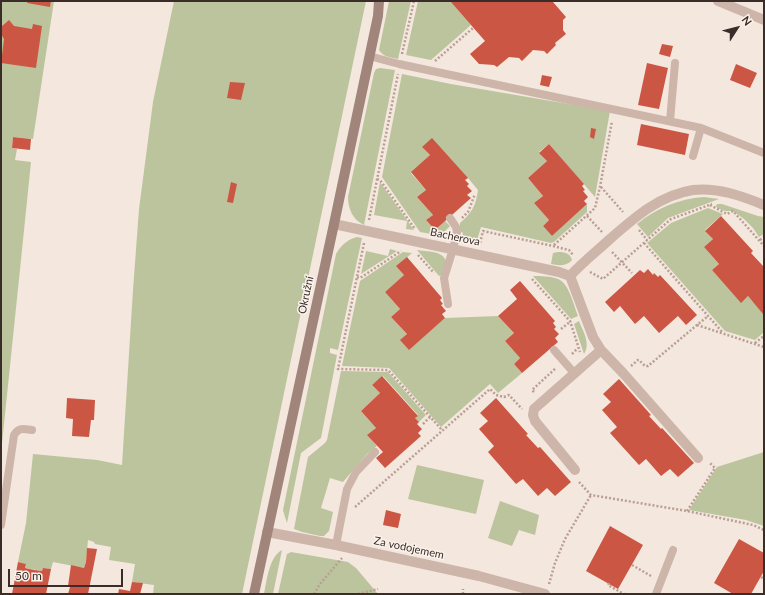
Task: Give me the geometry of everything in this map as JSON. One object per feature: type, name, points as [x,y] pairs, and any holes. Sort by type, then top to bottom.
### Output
[{"type":"street","name":"Okružní","points":[[254,594],[334,224],[380,1]]},
{"type":"street","points":[[718,1],[764,20]]},
{"type":"street","points":[[697,457],[601,350],[593,338],[570,276],[581,264],[636,216],[650,206],[676,195],[694,190],[715,190],[745,197],[764,205]]},
{"type":"street","name":"Bacherova","points":[[334,224],[559,272],[570,276]]},
{"type":"street","points":[[575,470],[535,421],[532,415],[534,409],[601,350]]},
{"type":"street","name":"Za vodojemem","points":[[268,532],[336,545],[546,591]]},
{"type":"lane","points":[[369,56],[399,64],[701,128],[764,153]]},
{"type":"lane","points":[[670,122],[675,63]]},
{"type":"lane","points":[[693,156],[701,128]]},
{"type":"lane","points":[[448,304],[444,278],[457,232],[453,221]]},
{"type":"lane","points":[[554,350],[575,374]]},
{"type":"lane","points":[[1,525],[14,435],[16,431],[20,429],[32,430]]},
{"type":"lane","points":[[336,545],[347,489],[356,472],[375,452]]},
{"type":"lane","points":[[656,594],[673,550]]},
{"type":"path","points":[[401,57],[414,1]]},
{"type":"path","points":[[432,63],[473,28]]},
{"type":"path","points":[[368,226],[398,71]]},
{"type":"path","points":[[553,246],[595,208],[614,110]]},
{"type":"path","points":[[377,179],[380,180],[417,231]]},
{"type":"path","points":[[600,187],[626,215]]},
{"type":"path","points":[[453,221],[468,212],[475,194]]},
{"type":"path","points":[[586,270],[603,279],[671,219],[710,204],[727,214],[733,211],[764,246]]},
{"type":"path","points":[[587,216],[609,240]]},
{"type":"path","points":[[635,226],[647,240]]},
{"type":"path","points":[[480,247],[483,231],[569,250],[576,259]]},
{"type":"path","points":[[760,240],[764,237]]},
{"type":"path","points":[[365,239],[338,369],[388,370],[442,430]]},
{"type":"path","points":[[644,243],[724,333]]},
{"type":"path","points":[[357,277],[360,278],[402,250],[406,249]]},
{"type":"path","points":[[414,251],[438,278],[444,278]]},
{"type":"path","points":[[622,262],[632,273]]},
{"type":"path","points":[[530,276],[570,321],[578,348]]},
{"type":"path","points":[[623,373],[638,360],[645,366],[648,366],[708,316]]},
{"type":"path","points":[[560,329],[570,321]]},
{"type":"path","points":[[697,324],[764,347]]},
{"type":"path","points":[[754,344],[764,336]]},
{"type":"path","points":[[350,511],[490,389],[496,395],[504,397],[509,395],[522,409],[534,409]]},
{"type":"path","points":[[423,424],[430,417]]},
{"type":"path","points":[[687,511],[715,468],[702,454],[697,457]]},
{"type":"path","points":[[575,470],[577,480],[591,495],[687,511],[753,525],[764,530]]},
{"type":"path","points":[[546,591],[565,539],[591,495]]},
{"type":"path","points":[[314,594],[320,584],[342,558]]},
{"type":"path","points":[[632,565],[655,578]]},
{"type":"path","points":[[609,583],[608,585],[624,594]]},
{"type":"path","points":[[358,594],[378,589]]},
{"type":"path","points":[[462,594],[463,589]]},
{"type":"green space","points":[[1,1],[54,1],[33,139],[13,137],[12,148],[17,149],[15,160],[31,162],[1,453]]},
{"type":"green space","points":[[174,1],[366,1],[242,594],[153,594],[154,585],[132,582],[135,564],[109,560],[111,547],[95,544],[94,542],[88,540],[84,568],[53,562],[51,569],[43,568],[42,571],[25,568],[26,564],[18,562],[26,523],[33,454],[97,460],[122,465],[139,209],[153,102]]},
{"type":"green space","points":[[389,1],[411,1],[398,59],[385,55],[379,50]]},
{"type":"green space","points":[[418,1],[450,1],[471,25],[431,60],[406,55]]},
{"type":"green space","points":[[380,68],[395,70],[364,225],[360,223],[352,214],[348,197],[374,73],[376,69]]},
{"type":"green space","points":[[402,74],[451,84],[610,111],[595,197],[549,144],[539,152],[547,161],[528,178],[543,196],[534,203],[549,220],[543,226],[552,236],[587,204],[587,212],[551,243],[481,227],[476,244],[461,241],[463,233],[460,231],[460,223],[468,216],[473,208],[478,190],[468,178],[422,147],[430,155],[411,173],[426,190],[417,197],[433,215],[426,220],[435,230],[445,221],[450,226],[444,232],[437,235],[420,232],[382,177]]},
{"type":"green space","points":[[380,182],[414,230],[406,229],[407,221],[374,215]]},
{"type":"green space","points":[[704,197],[719,199],[668,218],[648,237],[637,224],[652,213],[668,205]]},
{"type":"green space","points":[[717,204],[722,204],[764,217],[764,234],[759,237],[744,219],[733,211],[725,211],[717,208]]},
{"type":"green space","points":[[708,208],[723,214],[705,230],[713,239],[704,247],[719,264],[712,270],[741,302],[748,296],[764,313],[764,332],[755,340],[725,331],[647,243],[671,223]]},
{"type":"green space","points":[[357,237],[362,238],[338,350],[330,348],[330,353],[337,355],[321,438],[301,453],[287,523],[283,510],[336,254],[345,243]]},
{"type":"green space","points":[[390,249],[397,251],[361,274],[366,251],[388,256]]},
{"type":"green space","points":[[417,250],[438,253],[444,257],[446,261],[442,275],[439,276]]},
{"type":"green space","points":[[403,252],[412,253],[397,266],[404,275],[385,292],[400,309],[391,317],[407,334],[401,340],[415,344],[445,318],[498,316],[514,333],[505,341],[520,358],[514,364],[522,373],[498,393],[490,384],[441,427],[389,368],[342,366],[360,281]]},
{"type":"green space","points":[[553,253],[567,253],[572,260],[563,265],[551,264]]},
{"type":"green space","points":[[533,276],[552,277],[562,281],[568,290],[578,316],[571,319]]},
{"type":"green space","points":[[579,321],[587,342],[584,354],[574,324]]},
{"type":"green space","points":[[341,371],[388,372],[426,415],[419,422],[415,418],[418,415],[383,376],[372,385],[380,393],[361,411],[376,428],[368,435],[377,446],[367,454],[343,482],[330,478],[321,508],[333,512],[329,531],[324,536],[320,536],[294,529],[308,457],[327,440]]},
{"type":"green space","points":[[764,452],[764,526],[746,520],[689,510],[717,467]]},
{"type":"green space","points":[[417,465],[484,480],[476,514],[408,499]]},
{"type":"green space","points":[[500,501],[539,515],[535,535],[519,530],[512,546],[488,538]]},
{"type":"green space","points":[[282,550],[273,594],[264,594],[271,563]]},
{"type":"green space","points":[[291,552],[348,562],[356,568],[378,594],[278,594],[287,554]]},
{"type":"building","points":[[28,1],[51,1],[50,7],[27,3]]},
{"type":"building","points":[[450,1],[554,1],[553,2],[566,17],[563,20],[563,30],[566,34],[555,43],[556,45],[547,54],[544,51],[533,50],[522,61],[519,58],[509,57],[497,67],[494,65],[479,64],[470,54],[485,41]]},
{"type":"building","points":[[9,20],[14,26],[32,29],[33,24],[42,26],[36,68],[1,63],[4,39],[1,34],[1,27]]},
{"type":"building","points":[[662,44],[673,46],[670,57],[659,54]]},
{"type":"building","points":[[647,63],[668,68],[659,109],[638,105]]},
{"type":"building","points":[[736,64],[757,73],[750,88],[730,80]]},
{"type":"building","points":[[542,75],[552,77],[549,87],[540,85]]},
{"type":"building","points":[[230,82],[245,83],[241,100],[227,98]]},
{"type":"building","points":[[641,124],[689,134],[685,155],[637,145]]},
{"type":"building","points":[[591,128],[596,129],[594,139],[590,137]]},
{"type":"building","points":[[13,137],[31,139],[30,150],[12,148]]},
{"type":"building","points":[[432,138],[468,178],[465,180],[469,184],[467,186],[472,191],[467,195],[471,198],[435,230],[426,220],[433,215],[417,197],[426,190],[411,172],[430,155],[422,147]]},
{"type":"building","points":[[549,144],[584,184],[582,186],[585,190],[583,191],[588,197],[584,201],[587,204],[552,236],[543,226],[549,220],[534,203],[543,196],[528,178],[547,161],[539,153]]},
{"type":"building","points":[[231,182],[237,184],[233,203],[227,202]]},
{"type":"building","points":[[721,216],[753,251],[751,253],[763,266],[764,265],[763,314],[748,296],[741,303],[712,270],[719,264],[704,247],[713,239],[705,231]]},
{"type":"building","points":[[407,257],[442,298],[440,300],[443,304],[441,305],[446,311],[442,314],[445,318],[409,350],[400,340],[407,334],[391,317],[400,309],[385,292],[404,275],[396,266]]},
{"type":"building","points":[[648,269],[653,275],[654,273],[658,277],[660,275],[697,315],[686,325],[678,316],[659,333],[644,316],[635,324],[620,306],[614,312],[605,302],[640,270],[644,273]]},
{"type":"building","points":[[520,281],[555,321],[553,323],[556,327],[554,329],[559,334],[555,338],[558,342],[522,373],[514,364],[520,358],[505,341],[514,333],[498,316],[517,299],[510,290]]},
{"type":"building","points":[[382,376],[418,416],[415,418],[419,422],[417,424],[422,429],[418,433],[421,436],[385,468],[376,458],[383,452],[367,435],[376,428],[361,411],[380,393],[372,385]]},
{"type":"building","points":[[619,379],[651,415],[649,416],[694,463],[678,477],[670,469],[661,476],[646,459],[639,465],[610,433],[617,427],[602,410],[611,402],[603,394]]},
{"type":"building","points":[[67,398],[95,400],[94,420],[91,420],[89,437],[72,436],[73,419],[66,418]]},
{"type":"building","points":[[496,398],[528,434],[526,435],[538,448],[540,447],[571,482],[555,496],[547,488],[538,496],[523,479],[516,484],[488,452],[494,446],[479,429],[488,421],[480,413]]},
{"type":"building","points":[[386,510],[401,514],[398,528],[383,525]]},
{"type":"building","points":[[610,526],[643,545],[618,589],[586,571]]},
{"type":"building","points":[[739,539],[764,553],[764,571],[751,594],[733,594],[714,583]]},
{"type":"building","points":[[87,548],[97,549],[88,594],[68,594],[70,587],[68,586],[71,565],[84,568]]},
{"type":"building","points":[[18,562],[26,564],[25,568],[34,570],[42,571],[43,568],[51,569],[46,594],[12,594]]},
{"type":"building","points":[[132,582],[143,583],[140,594],[118,594],[119,589],[130,591]]}]
